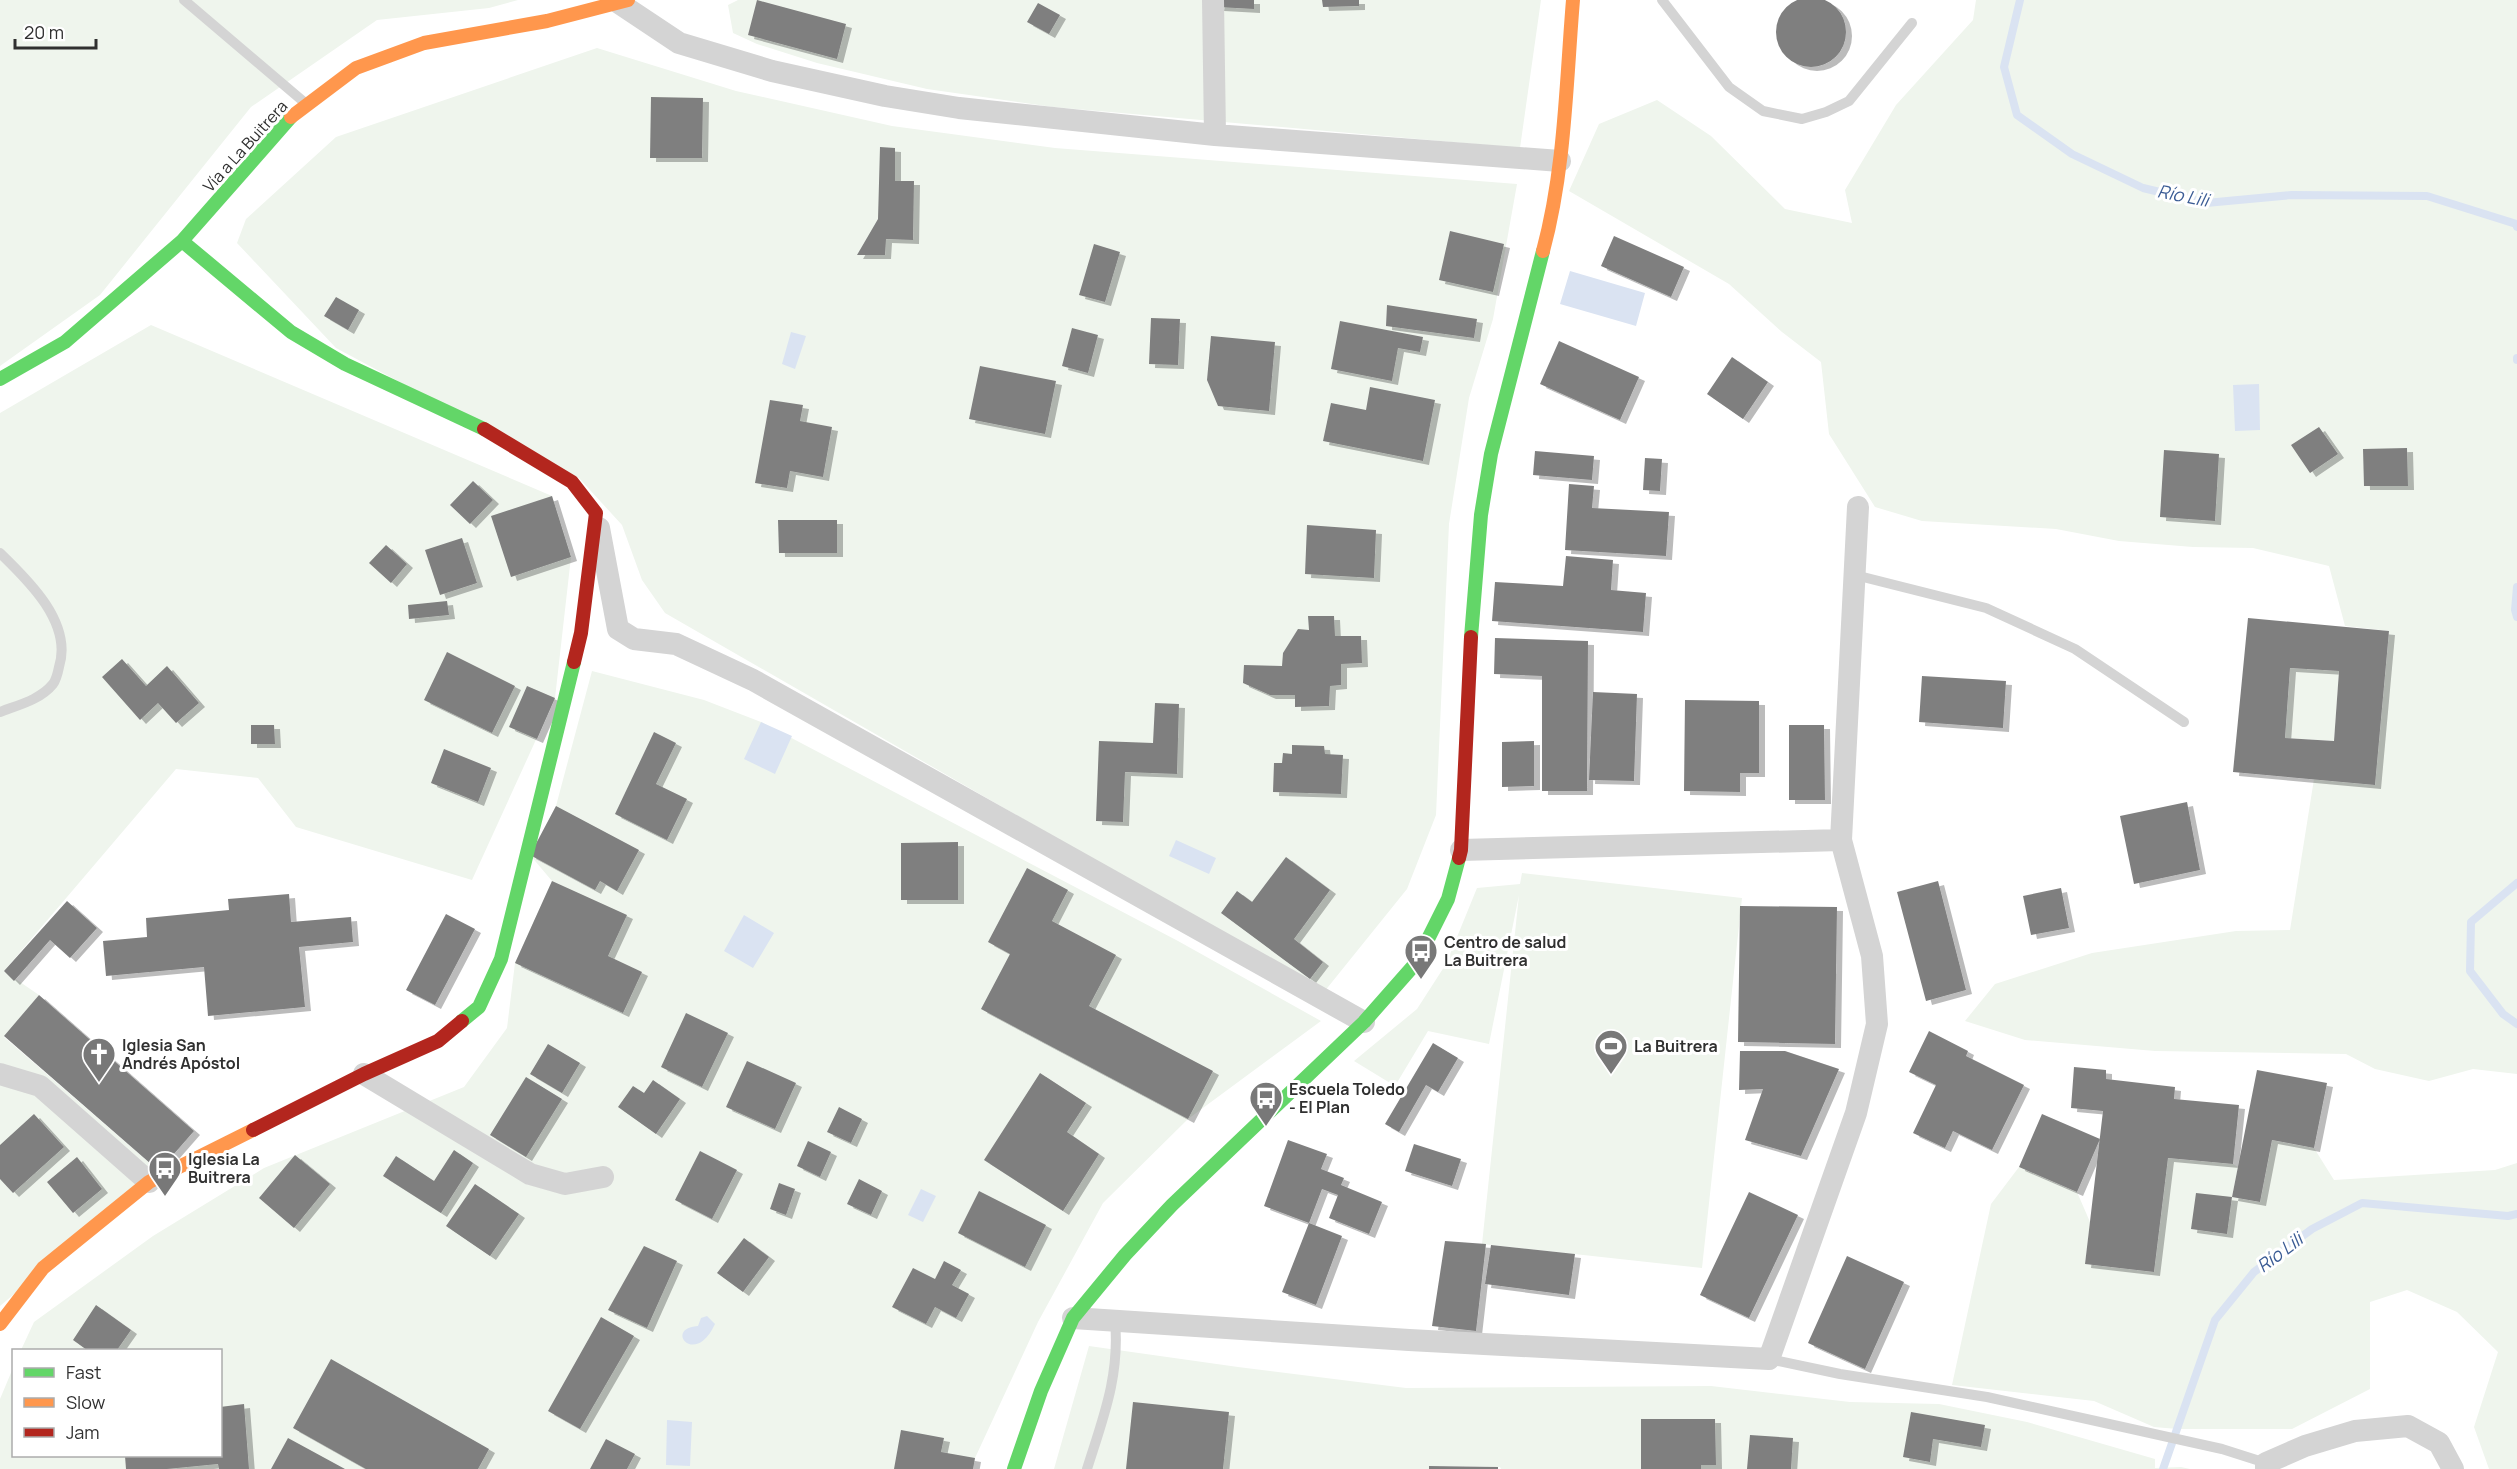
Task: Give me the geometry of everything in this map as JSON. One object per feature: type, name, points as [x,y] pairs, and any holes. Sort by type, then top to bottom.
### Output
[{"type":"street","points":[[1213,0],[1215,135]]},
{"type":"street","points":[[1018,1465],[1041,1391],[1073,1318],[1125,1255],[1172,1205],[1364,1023],[1416,963],[1448,899],[1461,850],[1470,645],[1481,515],[1491,454],[1551,222],[1560,161],[1573,0]]},
{"type":"street","name":"Vía a La Buitrera","points":[[0,379],[65,342],[182,241],[288,118],[356,68],[424,43],[547,21],[624,2]]},
{"type":"street","points":[[624,2],[679,43],[772,71],[959,108],[1215,135],[1560,161]]},
{"type":"street","points":[[182,241],[291,332],[345,364],[497,435],[572,482],[596,513],[618,629],[634,639],[676,644],[753,680],[1364,1023]]},
{"type":"street","points":[[1073,1318],[1409,1340],[1769,1359],[1856,1113],[1877,1024],[1872,956],[1841,840],[1858,507]]},
{"type":"street","points":[[0,1324],[43,1268],[149,1182],[364,1074],[438,1041],[479,1006],[501,959],[581,633],[596,513]]},
{"type":"street","points":[[1461,850],[1841,840]]},
{"type":"street","points":[[0,1074],[40,1086],[149,1182]]},
{"type":"street","points":[[364,1074],[530,1174],[564,1184],[603,1177]]},
{"type":"street","points":[[2266,1466],[2305,1446],[2355,1431],[2408,1426],[2439,1443],[2453,1469]]},
{"type":"lane","points":[[184,0],[307,105]]},
{"type":"lane","points":[[1662,0],[1729,87],[1763,111],[1802,119],[1826,112],[1849,101],[1912,23]]},
{"type":"lane","points":[[0,553],[29,582],[56,622],[63,656],[54,683],[33,700],[0,712]]},
{"type":"lane","points":[[1855,575],[1986,608],[2074,649],[2184,722]]},
{"type":"lane","points":[[1087,1469],[1114,1381],[1117,1340],[1115,1321]]},
{"type":"lane","points":[[1769,1359],[1840,1374],[1987,1397],[2222,1449],[2266,1466]]},
{"type":"shaded area","points":[[0,0],[518,0],[489,8],[377,20],[251,107],[100,295],[0,366]]},
{"type":"shaded area","points":[[738,0],[1541,0],[1520,148],[1053,107],[927,89],[817,63],[757,44],[733,33],[728,5]]},
{"type":"shaded area","points":[[1976,0],[2517,0],[2517,1074],[2473,1069],[2429,1081],[2375,1069],[2346,1054],[2155,1051],[2025,1040],[1965,1021],[1995,984],[2092,953],[2236,931],[2290,930],[2314,779],[2375,785],[2389,631],[2345,626],[2329,566],[2253,548],[2193,547],[2119,541],[2056,529],[1922,521],[1875,507],[1829,434],[1821,362],[1782,332],[1729,284],[1569,191],[1599,124],[1657,100],[1711,136],[1785,209],[1852,223],[1845,190],[1896,105],[1973,20]]},
{"type":"shaded area","points":[[597,48],[736,91],[892,126],[1055,148],[1517,184],[1493,319],[1469,398],[1449,524],[1436,815],[1407,889],[1324,992],[665,613],[642,580],[622,525],[579,478],[336,348],[237,243],[246,219],[336,137]]},
{"type":"shaded area","points":[[151,325],[552,496],[571,557],[555,698],[472,880],[296,827],[258,778],[176,769],[4,971],[39,995],[4,1037],[159,1171],[0,1306],[0,413]]},
{"type":"shaded area","points":[[2290,668],[2339,671],[2334,741],[2285,738]]},
{"type":"shaded area","points":[[592,671],[704,700],[761,722],[1178,941],[1321,1021],[1188,1119],[1103,1203],[1038,1322],[975,1458],[973,1469],[0,1469],[0,1399],[12,1370],[12,1457],[222,1457],[222,1349],[21,1349],[34,1322],[153,1236],[264,1168],[464,1087],[507,1028],[515,963],[552,881],[530,855],[556,806]]},
{"type":"shaded area","name":"La Buitrera","points":[[1522,873],[1742,898],[1702,1268],[1482,1244],[1519,895],[1489,1044],[1428,1031],[1395,1086],[1354,1061],[1417,1009],[1446,964],[1477,888],[1520,884]]},
{"type":"shaded area","points":[[2272,1140],[2314,1148],[2334,1180],[2495,1170],[2517,1163],[2517,1469],[2489,1469],[2474,1427],[2498,1352],[2457,1312],[2407,1290],[2370,1302],[2370,1389],[2292,1429],[2154,1427],[2094,1401],[1952,1385],[1991,1204],[2019,1167],[2077,1192],[2090,1222],[2085,1264],[2154,1272],[2168,1158],[2233,1164],[2238,1167],[2232,1197],[2260,1202]]},
{"type":"shaded area","points":[[1089,1346],[1406,1388],[1711,1386],[1850,1402],[1939,1404],[2027,1422],[2155,1459],[2155,1468],[2190,1469],[1501,1469],[1500,1467],[1430,1466],[1429,1469],[1054,1469]]},
{"type":"water","points":[[1570,271],[1645,293],[1636,326],[1560,304]]},
{"type":"water","points":[[791,332],[806,336],[795,369],[782,364]]},
{"type":"water","points":[[2259,384],[2260,430],[2235,431],[2233,385]]},
{"type":"water","points":[[761,722],[792,736],[775,774],[744,759]]},
{"type":"water","points":[[1176,840],[1216,858],[1209,874],[1169,856]]},
{"type":"water","points":[[744,915],[774,933],[753,968],[724,951]]},
{"type":"water","points":[[921,1189],[936,1196],[923,1222],[908,1215]]},
{"type":"water","points":[[707,1316],[715,1324],[707,1337],[699,1343],[686,1342],[683,1333],[688,1328],[698,1326],[701,1318]]},
{"type":"water","points":[[667,1420],[692,1422],[690,1466],[666,1465]]},
{"type":"building","points":[[1797,-1],[1825,-1],[1836,7],[1846,25],[1846,39],[1840,52],[1831,61],[1818,67],[1804,67],[1791,61],[1782,52],[1776,39],[1778,18],[1786,7]]},
{"type":"building","points":[[757,0],[846,24],[837,59],[748,35]]},
{"type":"building","points":[[1219,0],[1254,0],[1254,9],[1218,7]]},
{"type":"building","points":[[1322,0],[1359,0],[1359,6],[1323,7]]},
{"type":"building","points":[[1038,3],[1060,15],[1049,34],[1027,22]]},
{"type":"building","points":[[651,97],[703,98],[702,158],[650,158]]},
{"type":"building","points":[[880,147],[895,148],[895,181],[914,181],[913,240],[886,239],[885,255],[857,255],[878,219]]},
{"type":"building","points":[[1450,231],[1504,244],[1493,292],[1439,280]]},
{"type":"building","points":[[1614,236],[1684,267],[1671,297],[1601,266]]},
{"type":"building","points":[[1094,244],[1120,252],[1105,302],[1079,295]]},
{"type":"building","points":[[336,297],[359,310],[348,330],[324,316]]},
{"type":"building","points":[[1387,305],[1477,319],[1474,338],[1386,326]]},
{"type":"building","points":[[1151,318],[1180,319],[1178,365],[1149,364]]},
{"type":"building","points":[[1340,321],[1423,337],[1420,352],[1398,348],[1392,381],[1331,369]]},
{"type":"building","points":[[1072,328],[1098,335],[1088,373],[1062,366]]},
{"type":"building","points":[[1211,336],[1275,342],[1269,411],[1218,406],[1207,380]]},
{"type":"building","points":[[1559,341],[1639,377],[1620,420],[1540,384]]},
{"type":"building","points":[[1732,357],[1768,382],[1743,419],[1707,394]]},
{"type":"building","points":[[980,366],[1056,381],[1045,434],[969,419]]},
{"type":"building","points":[[1370,387],[1435,400],[1423,461],[1323,441],[1331,403],[1366,410]]},
{"type":"building","points":[[770,400],[803,405],[800,421],[832,427],[823,477],[790,471],[787,488],[755,483]]},
{"type":"building","points":[[2319,427],[2338,454],[2310,473],[2291,445]]},
{"type":"building","points":[[2407,448],[2408,486],[2364,486],[2363,449]]},
{"type":"building","points":[[2164,450],[2219,454],[2215,521],[2160,517]]},
{"type":"building","points":[[1535,451],[1594,456],[1592,480],[1533,475]]},
{"type":"building","points":[[1645,458],[1662,459],[1660,491],[1643,490]]},
{"type":"building","points":[[473,481],[493,500],[470,524],[450,505]]},
{"type":"building","points":[[1569,484],[1594,486],[1592,508],[1669,512],[1666,556],[1565,550]]},
{"type":"building","points":[[552,496],[571,557],[511,577],[491,516]]},
{"type":"building","points":[[778,520],[837,520],[837,553],[779,553]]},
{"type":"building","points":[[1307,525],[1376,530],[1374,578],[1305,574]]},
{"type":"building","points":[[462,538],[477,583],[440,595],[425,550]]},
{"type":"building","points":[[386,545],[407,564],[391,583],[369,563]]},
{"type":"building","points":[[1566,556],[1613,560],[1611,590],[1646,593],[1643,632],[1492,621],[1495,582],[1563,586]]},
{"type":"building","points":[[447,601],[449,615],[409,619],[408,605]]},
{"type":"building","points":[[1308,616],[1334,616],[1335,636],[1361,636],[1362,663],[1341,664],[1341,685],[1330,686],[1329,706],[1295,707],[1295,695],[1270,695],[1243,683],[1244,665],[1282,666],[1283,653],[1298,629],[1309,630]]},
{"type":"building","points":[[2248,618],[2389,631],[2375,785],[2233,772]],"holes":[[[2290,668],[2339,671],[2334,741],[2285,738]]]},
{"type":"building","points":[[1495,638],[1588,641],[1587,791],[1542,791],[1542,676],[1494,674]]},
{"type":"building","points":[[447,652],[515,686],[492,733],[424,700]]},
{"type":"building","points":[[122,659],[146,686],[167,666],[199,703],[176,723],[158,703],[140,720],[102,677]]},
{"type":"building","points":[[1922,676],[2006,681],[2003,728],[1919,722]]},
{"type":"building","points":[[527,686],[555,698],[537,739],[509,727]]},
{"type":"building","points":[[1593,692],[1637,694],[1634,781],[1589,780]]},
{"type":"building","points":[[1685,700],[1759,701],[1759,773],[1740,773],[1740,792],[1684,791]]},
{"type":"building","points":[[1155,703],[1179,704],[1177,774],[1125,772],[1123,822],[1096,821],[1099,741],[1153,743]]},
{"type":"building","points":[[251,725],[274,725],[275,744],[251,744]]},
{"type":"building","points":[[1789,725],[1824,725],[1825,800],[1789,800]]},
{"type":"building","points":[[654,732],[676,743],[656,784],[687,799],[667,840],[615,814]]},
{"type":"building","points":[[1534,741],[1534,786],[1502,787],[1502,742]]},
{"type":"building","points":[[1292,745],[1324,746],[1325,754],[1343,755],[1341,794],[1273,792],[1274,763],[1282,763],[1283,753],[1292,754]]},
{"type":"building","points":[[444,749],[491,768],[478,802],[431,783]]},
{"type":"building","points":[[2187,802],[2200,870],[2134,884],[2120,816]]},
{"type":"building","points":[[556,806],[639,850],[617,891],[600,881],[595,890],[530,855]]},
{"type":"building","points":[[958,842],[958,900],[901,900],[901,843]]},
{"type":"building","points":[[1286,857],[1330,890],[1294,939],[1323,962],[1310,979],[1221,913],[1237,891],[1252,902]]},
{"type":"building","points":[[1027,868],[1068,890],[1052,921],[1116,955],[1089,1006],[1213,1071],[1188,1119],[981,1009],[1010,954],[988,942]]},
{"type":"building","points":[[552,881],[627,915],[608,956],[642,972],[623,1013],[515,963]]},
{"type":"building","points":[[1938,881],[1966,990],[1926,1001],[1897,892]]},
{"type":"building","points":[[2061,888],[2069,928],[2031,935],[2023,896]]},
{"type":"building","points":[[289,894],[291,922],[351,917],[353,942],[299,947],[305,1007],[208,1016],[204,967],[106,976],[103,941],[147,937],[146,918],[229,910],[228,899]]},
{"type":"building","points":[[67,901],[97,928],[70,958],[50,940],[14,981],[4,971]]},
{"type":"building","points":[[1740,906],[1837,907],[1835,1044],[1738,1042]]},
{"type":"building","points":[[446,914],[475,929],[435,1005],[406,990]]},
{"type":"building","name":"Iglesia San Andrés Apóstol","points":[[39,995],[194,1131],[159,1171],[4,1036]]},
{"type":"building","points":[[686,1013],[728,1033],[702,1087],[661,1067]]},
{"type":"building","points":[[1929,1031],[1968,1051],[1966,1056],[2024,1085],[1992,1150],[1953,1131],[1945,1148],[1913,1133],[1936,1085],[1909,1072]]},
{"type":"building","points":[[1433,1043],[1458,1058],[1438,1092],[1426,1085],[1399,1132],[1385,1124]]},
{"type":"building","points":[[548,1044],[580,1063],[562,1093],[530,1074]]},
{"type":"building","points":[[1740,1051],[1785,1051],[1839,1069],[1801,1156],[1745,1140],[1763,1089],[1739,1090]]},
{"type":"building","points":[[747,1061],[796,1083],[775,1129],[726,1107]]},
{"type":"building","points":[[2074,1067],[2106,1070],[2106,1079],[2175,1087],[2174,1099],[2239,1105],[2233,1164],[2168,1158],[2154,1272],[2085,1264],[2103,1111],[2071,1108]]},
{"type":"building","points":[[2257,1070],[2327,1083],[2314,1148],[2272,1140],[2260,1202],[2232,1197]]},
{"type":"building","points":[[1040,1073],[1086,1103],[1067,1132],[1099,1154],[1063,1211],[984,1160]]},
{"type":"building","points":[[526,1077],[562,1099],[526,1157],[490,1135]]},
{"type":"building","points":[[653,1080],[680,1099],[656,1134],[618,1107],[633,1086],[644,1093]]},
{"type":"building","points":[[839,1107],[862,1119],[851,1143],[827,1132]]},
{"type":"building","points":[[34,1114],[64,1147],[13,1193],[0,1179],[0,1145]]},
{"type":"building","points":[[2042,1114],[2100,1139],[2077,1192],[2019,1167]]},
{"type":"building","points":[[1288,1140],[1327,1154],[1321,1169],[1344,1178],[1341,1185],[1382,1202],[1369,1234],[1329,1218],[1338,1195],[1322,1189],[1309,1223],[1264,1206]]},
{"type":"building","points":[[808,1141],[831,1152],[820,1177],[797,1166]]},
{"type":"building","points":[[1414,1144],[1461,1159],[1452,1186],[1405,1171]]},
{"type":"building","points":[[454,1150],[473,1163],[441,1213],[383,1176],[396,1156],[434,1181]]},
{"type":"building","points":[[700,1151],[737,1170],[712,1219],[675,1200]]},
{"type":"building","points":[[295,1155],[330,1184],[294,1228],[259,1198]]},
{"type":"building","points":[[77,1157],[102,1189],[73,1213],[47,1182]]},
{"type":"building","points":[[859,1179],[882,1191],[871,1215],[847,1204]]},
{"type":"building","points":[[779,1183],[795,1189],[786,1215],[770,1209]]},
{"type":"building","points":[[475,1184],[519,1214],[490,1256],[446,1226]]},
{"type":"building","points":[[979,1191],[1046,1225],[1025,1267],[958,1233]]},
{"type":"building","points":[[1749,1192],[1798,1215],[1749,1318],[1700,1295]]},
{"type":"building","points":[[2196,1193],[2232,1197],[2227,1234],[2191,1229]]},
{"type":"building","points":[[1309,1223],[1342,1236],[1316,1305],[1282,1292]]},
{"type":"building","points":[[744,1238],[769,1257],[743,1292],[717,1273]]},
{"type":"building","points":[[1445,1241],[1486,1244],[1476,1331],[1432,1326]]},
{"type":"building","points":[[1491,1245],[1575,1254],[1569,1295],[1485,1284]]},
{"type":"building","points":[[644,1246],[677,1261],[647,1328],[608,1310]]},
{"type":"building","points":[[1847,1256],[1904,1282],[1865,1369],[1808,1343]]},
{"type":"building","points":[[944,1261],[961,1270],[952,1285],[969,1294],[956,1318],[935,1307],[926,1324],[892,1307],[913,1268],[935,1279]]},
{"type":"building","points":[[96,1305],[131,1330],[118,1349],[86,1349],[73,1340]]},
{"type":"building","points":[[601,1317],[634,1336],[580,1429],[548,1411]]},
{"type":"building","points":[[331,1359],[489,1449],[478,1469],[366,1469],[293,1428]]},
{"type":"building","points":[[1133,1402],[1229,1412],[1223,1469],[1126,1469]]},
{"type":"building","points":[[244,1404],[249,1469],[219,1469],[218,1464],[167,1469],[126,1469],[125,1457],[222,1457],[222,1407]]},
{"type":"building","points":[[1911,1412],[1985,1425],[1981,1447],[1933,1439],[1930,1462],[1903,1457]]},
{"type":"building","points":[[1641,1419],[1715,1419],[1716,1465],[1701,1465],[1701,1469],[1641,1469]]},
{"type":"building","points":[[901,1430],[944,1438],[941,1452],[975,1458],[973,1469],[894,1469]]},
{"type":"building","points":[[1750,1435],[1793,1438],[1791,1469],[1747,1469]]},
{"type":"building","points":[[288,1438],[345,1469],[271,1469]]},
{"type":"building","points":[[606,1439],[635,1454],[627,1469],[590,1469]]},
{"type":"building","points":[[1429,1466],[1498,1467],[1498,1469],[1429,1469]]},
{"type":"waterway","name":"Río Lili","points":[[2020,0],[2004,67],[2017,115],[2072,154],[2143,188],[2206,203],[2292,195],[2427,196],[2516,224],[2517,227]]},
{"type":"waterway","name":"Río Lili","points":[[2517,587],[2515,610],[2517,617]]},
{"type":"waterway","name":"Río Lili","points":[[2517,883],[2471,922],[2470,971],[2503,1014],[2517,1024]]},
{"type":"waterway","name":"Río Lili","points":[[2163,1469],[2215,1320],[2254,1272],[2312,1229],[2362,1203],[2508,1216],[2517,1214]]},
{"type":"traffic: fast","points":[[0,379],[65,342],[182,241],[291,117]]},
{"type":"traffic: fast","points":[[182,241],[291,332],[345,364],[484,429]]},
{"type":"traffic: fast","points":[[1471,637],[1481,515],[1491,454],[1543,251]]},
{"type":"traffic: fast","points":[[462,1021],[479,1007],[501,959],[574,662]]},
{"type":"traffic: fast","points":[[1014,1469],[1041,1391],[1073,1318],[1125,1255],[1172,1205],[1364,1022],[1416,963],[1448,899],[1459,858]]},
{"type":"traffic: slow","points":[[291,117],[356,68],[424,43],[547,21],[628,0]]},
{"type":"traffic: slow","points":[[1543,251],[1560,158],[1573,0]]},
{"type":"traffic: slow","points":[[0,1324],[43,1268],[149,1182],[253,1130]]},
{"type":"traffic: jam","points":[[484,429],[572,482],[596,513],[581,633],[574,662]]},
{"type":"traffic: jam","points":[[1459,858],[1471,637]]},
{"type":"traffic: jam","points":[[253,1130],[364,1074],[438,1041],[462,1021]]},
{"type":"place","name":"Centro de salud La Buitrera","points":[[1421,980]]},
{"type":"place","name":"La Buitrera","points":[[1611,1075]]},
{"type":"place","name":"Iglesia San Andrés Apóstol","points":[[99,1083]]},
{"type":"place","name":"Escuela Toledo - El Plan","points":[[1266,1127]]},
{"type":"place","name":"Iglesia La Buitrera","points":[[165,1197]]}]
